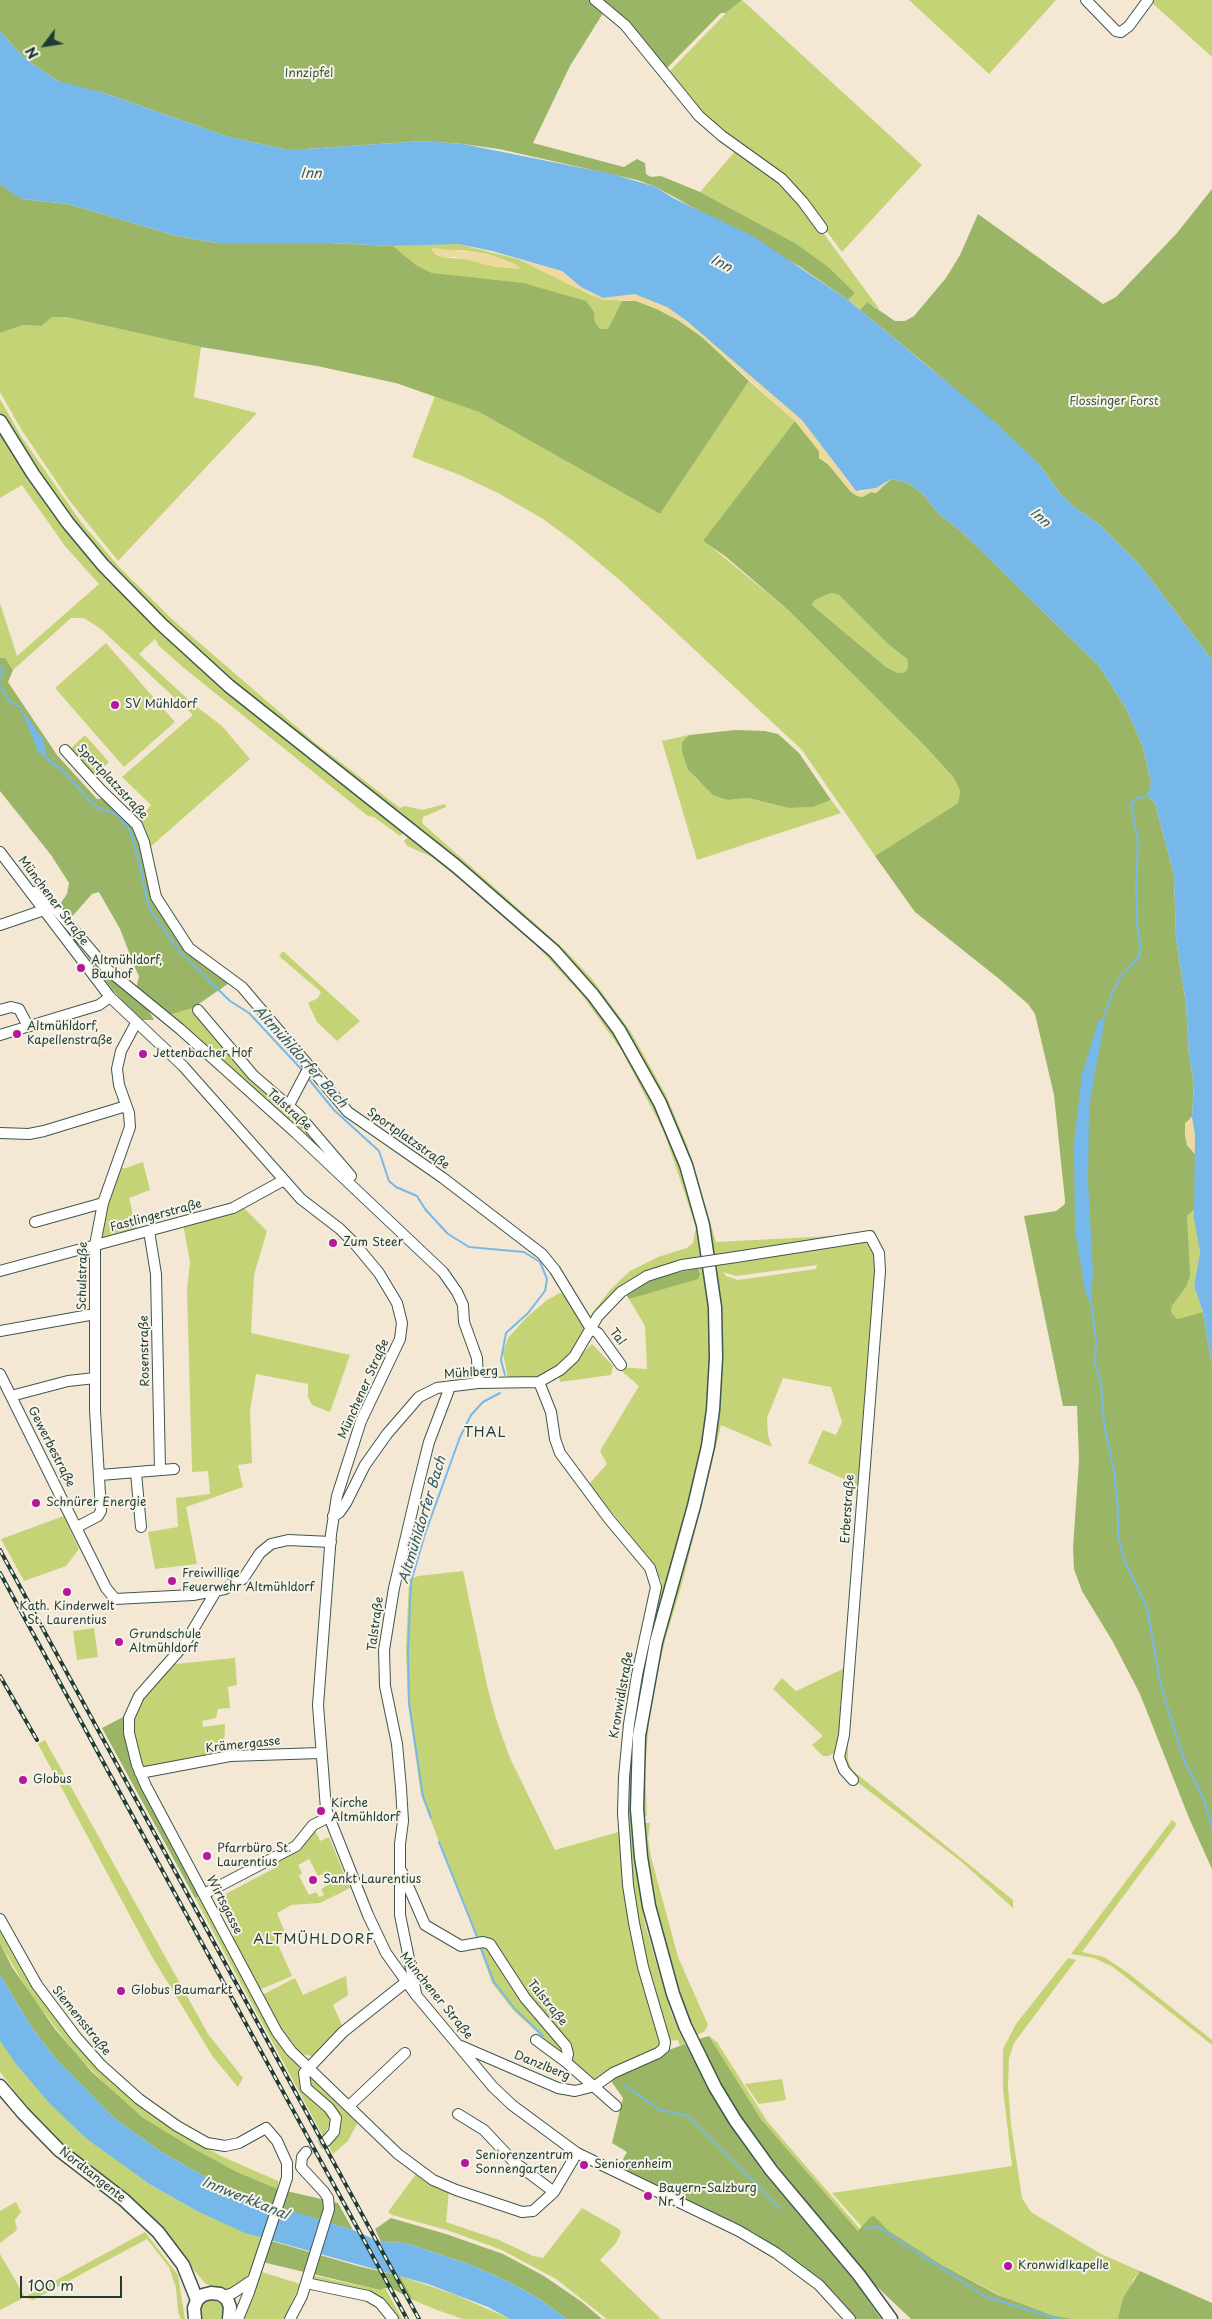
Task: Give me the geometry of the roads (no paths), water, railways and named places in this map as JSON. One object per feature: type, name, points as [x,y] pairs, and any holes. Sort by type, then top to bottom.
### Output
[{"type":"main road","points":[[0,421],[33,474],[68,523],[103,565],[161,624],[228,686],[456,866],[554,952],[593,995],[619,1030],[660,1103],[686,1165],[703,1225],[715,1307],[716,1358],[713,1410],[706,1453],[656,1642],[639,1736],[637,1783],[638,1833],[649,1906],[673,1994],[685,2026],[715,2087],[735,2120],[771,2170],[859,2275],[891,2319]]},
{"type":"main road","name":"Nordtangente","points":[[0,2086],[22,2113],[60,2150],[146,2219],[166,2240],[183,2265],[211,2293]]},
{"type":"main road","name":"Nordtangente","points":[[183,2265],[197,2300],[194,2308],[196,2319]]},
{"type":"main road","points":[[197,2300],[211,2293],[228,2307]]},
{"type":"street","points":[[595,0],[625,25],[699,116],[722,136],[782,179],[803,202],[822,228]]},
{"type":"street","points":[[1086,0],[1116,31],[1121,32],[1129,26],[1148,0]]},
{"type":"street","name":"Sportplatzstraße","points":[[65,750],[101,790],[137,824],[144,842],[156,897],[184,943],[198,956],[242,986],[308,1068],[348,1112],[443,1178],[542,1254],[555,1270],[591,1329]]},
{"type":"street","name":"Münchener Straße","points":[[0,852],[110,997],[183,1066],[308,1206],[340,1229],[359,1249],[388,1285],[398,1302],[402,1317],[398,1345],[369,1403],[353,1443],[333,1516],[318,1696],[320,1752],[324,1795],[329,1817],[376,1934],[416,1995],[506,2100],[577,2153],[759,2242],[819,2285],[850,2319]]},
{"type":"street","name":"Talstraße","points":[[31,893],[38,891],[42,893],[108,970],[180,1029],[353,1185],[443,1272],[454,1287],[463,1305],[464,1322],[477,1358],[478,1383]]},
{"type":"street","points":[[0,924],[44,910]]},
{"type":"street","points":[[0,1035],[99,1005],[110,997]]},
{"type":"street","points":[[0,1010],[11,1007],[19,1009],[28,1026]]},
{"type":"street","points":[[198,1010],[253,1075],[289,1105],[354,1179],[353,1185]]},
{"type":"street","name":"Schulstraße","points":[[77,1527],[98,1516],[101,1511],[95,1378],[95,1245],[103,1203],[130,1127],[119,1085],[117,1069],[121,1051],[136,1023]]},
{"type":"street","points":[[289,1105],[308,1068]]},
{"type":"street","points":[[0,1133],[29,1134],[44,1131],[126,1106]]},
{"type":"street","name":"Fastlingerstraße","points":[[0,1271],[232,1208],[284,1180]]},
{"type":"street","points":[[35,1222],[103,1203]]},
{"type":"street","name":"Rosenstraße","points":[[149,1231],[156,1274],[160,1470]]},
{"type":"street","name":"Mühlberg","points":[[333,1516],[339,1513],[346,1503],[365,1465],[408,1407],[425,1392],[478,1383],[528,1384],[539,1382],[560,1370],[574,1357],[606,1306],[629,1286],[647,1276],[682,1265],[870,1236]]},
{"type":"street","name":"Erberstraße","points":[[853,1780],[844,1770],[839,1757],[844,1736],[880,1271],[878,1253],[870,1236]]},
{"type":"street","points":[[0,1331],[95,1314]]},
{"type":"street","name":"Tal","points":[[591,1329],[598,1333],[621,1364]]},
{"type":"street","name":"Gewerbestraße","points":[[0,1374],[106,1588],[115,1599],[193,1595],[216,1591]]},
{"type":"street","points":[[11,1396],[68,1381],[95,1378]]},
{"type":"street","name":"Kronwidlstraße","points":[[539,1382],[551,1412],[555,1439],[560,1453],[650,1568],[656,1587],[636,1675],[624,1777],[623,1814],[628,1885],[641,1962],[665,2045]]},
{"type":"street","name":"Talstraße","points":[[416,1995],[400,1915],[402,1871],[401,1788],[397,1744],[385,1686],[384,1659],[386,1633],[416,1490],[429,1442],[450,1387]]},
{"type":"street","points":[[100,1475],[174,1468]]},
{"type":"street","points":[[136,1473],[141,1527]]},
{"type":"street","points":[[216,1591],[234,1585],[242,1579],[260,1553],[270,1544],[288,1540],[331,1542]]},
{"type":"street","name":"Wirtsgasse","points":[[216,1591],[184,1646],[147,1685],[133,1706],[129,1718],[129,1733],[140,1773],[274,2027],[291,2051],[309,2066],[412,2166],[433,2180],[456,2190],[525,2212],[537,2208],[554,2192],[577,2153]]},
{"type":"street","name":"Krämergasse","points":[[140,1773],[230,1756],[320,1752]]},
{"type":"street","points":[[204,1894],[296,1846],[314,1825],[329,1817]]},
{"type":"street","name":"Talstraße","points":[[402,1871],[425,1925],[458,1945],[488,1942],[493,1947],[525,1998],[566,2046],[568,2054],[566,2062]]},
{"type":"street","name":"Siemensstraße","points":[[0,1919],[37,1985],[77,2038],[101,2065],[156,2111],[207,2143],[225,2146],[238,2143],[263,2128],[268,2129],[277,2141],[287,2162],[287,2178],[251,2281]]},
{"type":"street","points":[[326,2141],[334,2132],[336,2118],[329,2108],[306,2088],[303,2078],[309,2066],[343,2032],[406,1982]]},
{"type":"street","points":[[536,2040],[566,2062],[616,2106]]},
{"type":"street","name":"Danzlberg","points":[[461,2046],[558,2088],[576,2091],[595,2086],[613,2073],[658,2053],[665,2045]]},
{"type":"street","points":[[349,2106],[405,2053]]},
{"type":"street","points":[[458,2114],[484,2130],[513,2161],[554,2192]]},
{"type":"street","points":[[290,2319],[306,2283],[328,2215],[328,2198],[301,2167],[302,2157],[306,2152]]},
{"type":"street","points":[[228,2307],[251,2281]]},
{"type":"street","points":[[238,2319],[251,2281]]},
{"type":"street","points":[[306,2283],[368,2296],[380,2303],[393,2319]]},
{"type":"water","name":"Inn","points":[[0,31],[24,58],[58,81],[104,93],[229,137],[284,149],[423,141],[463,144],[612,174],[656,187],[673,198],[753,236],[848,300],[995,422],[1039,464],[1059,492],[1074,507],[1099,524],[1140,565],[1212,660],[1212,1366],[1203,1312],[1194,1286],[1200,1252],[1194,1218],[1195,1135],[1192,1117],[1194,1084],[1189,1055],[1186,1004],[1176,938],[1174,875],[1155,803],[1148,796],[1151,782],[1143,747],[1126,708],[1099,666],[961,531],[939,514],[923,494],[908,483],[891,479],[876,488],[856,491],[802,420],[688,322],[667,307],[635,294],[603,298],[581,287],[562,271],[492,251],[458,244],[393,246],[330,243],[217,243],[177,236],[68,204],[22,199],[15,195],[0,184]]},
{"type":"water","points":[[20,707],[43,739],[47,759],[38,751]]},
{"type":"water","points":[[1099,1019],[1105,1021],[1089,1109],[1088,1182],[1093,1271],[1091,1305],[1085,1291],[1075,1231],[1074,1143],[1082,1074]]},
{"type":"water","name":"Innwerkkanal","points":[[0,1975],[32,2028],[55,2058],[115,2119],[163,2153],[213,2181],[252,2199],[353,2230],[381,2242],[406,2243],[471,2265],[507,2281],[538,2298],[567,2319],[510,2319],[488,2307],[428,2284],[245,2233],[197,2211],[151,2185],[87,2139],[50,2104],[16,2064],[0,2041]]},
{"type":"waterway","name":"Altmühldorfer Bach","points":[[0,666],[4,671],[0,678]]},
{"type":"waterway","name":"Altmühldorfer Bach","points":[[0,685],[8,700],[21,708]]},
{"type":"waterway","name":"Altmühldorfer Bach","points":[[46,757],[54,765],[61,768],[98,808],[117,814],[130,831],[151,911],[179,951],[230,1001],[249,1013],[303,1071]]},
{"type":"waterway","points":[[1102,1022],[1121,976],[1139,957],[1141,949],[1137,924],[1138,841],[1131,805],[1137,798],[1148,796]]},
{"type":"waterway","name":"Altmühldorfer Bach","points":[[307,1077],[334,1110],[379,1151],[389,1181],[396,1187],[417,1196],[425,1209],[448,1234],[469,1247],[524,1252],[540,1262],[547,1279],[545,1291],[528,1313],[506,1333],[501,1360],[505,1375]]},
{"type":"waterway","points":[[1091,1302],[1096,1342],[1095,1363],[1101,1384],[1104,1424],[1114,1471],[1118,1510],[1118,1534],[1124,1560],[1147,1608],[1161,1687],[1185,1762],[1204,1799],[1212,1828]]},
{"type":"waterway","name":"Altmühldorfer Bach","points":[[431,1818],[423,1796],[409,1703],[408,1650],[411,1582],[425,1534],[460,1437],[471,1415],[483,1402],[500,1393]]},
{"type":"waterway","name":"Altmühldorfer Bach","points":[[439,1842],[478,1939]]},
{"type":"waterway","name":"Altmühldorfer Bach","points":[[480,1946],[494,1982],[515,2009],[543,2036]]},
{"type":"waterway","name":"Altmühldorfer Bach","points":[[625,2086],[660,2110],[688,2116],[780,2208]]},
{"type":"waterway","name":"Altmühldorfer Bach","points":[[866,2228],[878,2227],[986,2297],[1058,2319]]},
{"type":"tunnel","points":[[306,2152],[326,2141]]},
{"type":"railway","points":[[0,1550],[419,2319]]},
{"type":"railway","points":[[0,1573],[407,2319]]},
{"type":"railway","points":[[0,1676],[37,1740]]},
{"type":"place","name":"SV Mühldorf","points":[[115,705]]},
{"type":"place","name":"Altmühldorf, Bauhof","points":[[81,968]]},
{"type":"place","name":"Altmühldorf, Kapellenstraße","points":[[17,1034]]},
{"type":"place","name":"Jettenbacher Hof","points":[[143,1054]]},
{"type":"place","name":"Zum Steer","points":[[333,1243]]},
{"type":"place","name":"Schnürer Energie","points":[[36,1503]]},
{"type":"place","name":"Freiwillige Feuerwehr Altmühldorf","points":[[172,1581]]},
{"type":"place","name":"Kath. Kinderwelt St. Laurentius","points":[[67,1592]]},
{"type":"place","name":"Grundschule Altmühldorf","points":[[119,1642]]},
{"type":"place","name":"Globus","points":[[23,1780]]},
{"type":"place","name":"Kirche Altmühldorf","points":[[321,1811]]},
{"type":"place","name":"Pfarrbüro St. Laurentius","points":[[207,1856]]},
{"type":"place","name":"Sankt Laurentius","points":[[313,1880]]},
{"type":"place","name":"Globus Baumarkt","points":[[121,1991]]},
{"type":"place","name":"Seniorenzentrum Sonnengarten","points":[[465,2163]]},
{"type":"place","name":"Seniorenheim","points":[[584,2165]]},
{"type":"place","name":"Bayern-Salzburg Nr. 1","points":[[648,2196]]},
{"type":"place","name":"Kronwidlkapelle","points":[[1008,2266]]},
{"type":"district","name":"THAL","points":[[485,1433]]},
{"type":"district","name":"ALTMÜHLDORF","points":[[314,1940]]},
{"type":"park label","name":"Innzipfel","points":[[309,74]]},
{"type":"park label","name":"Flossinger Forst","points":[[1114,402]]}]
